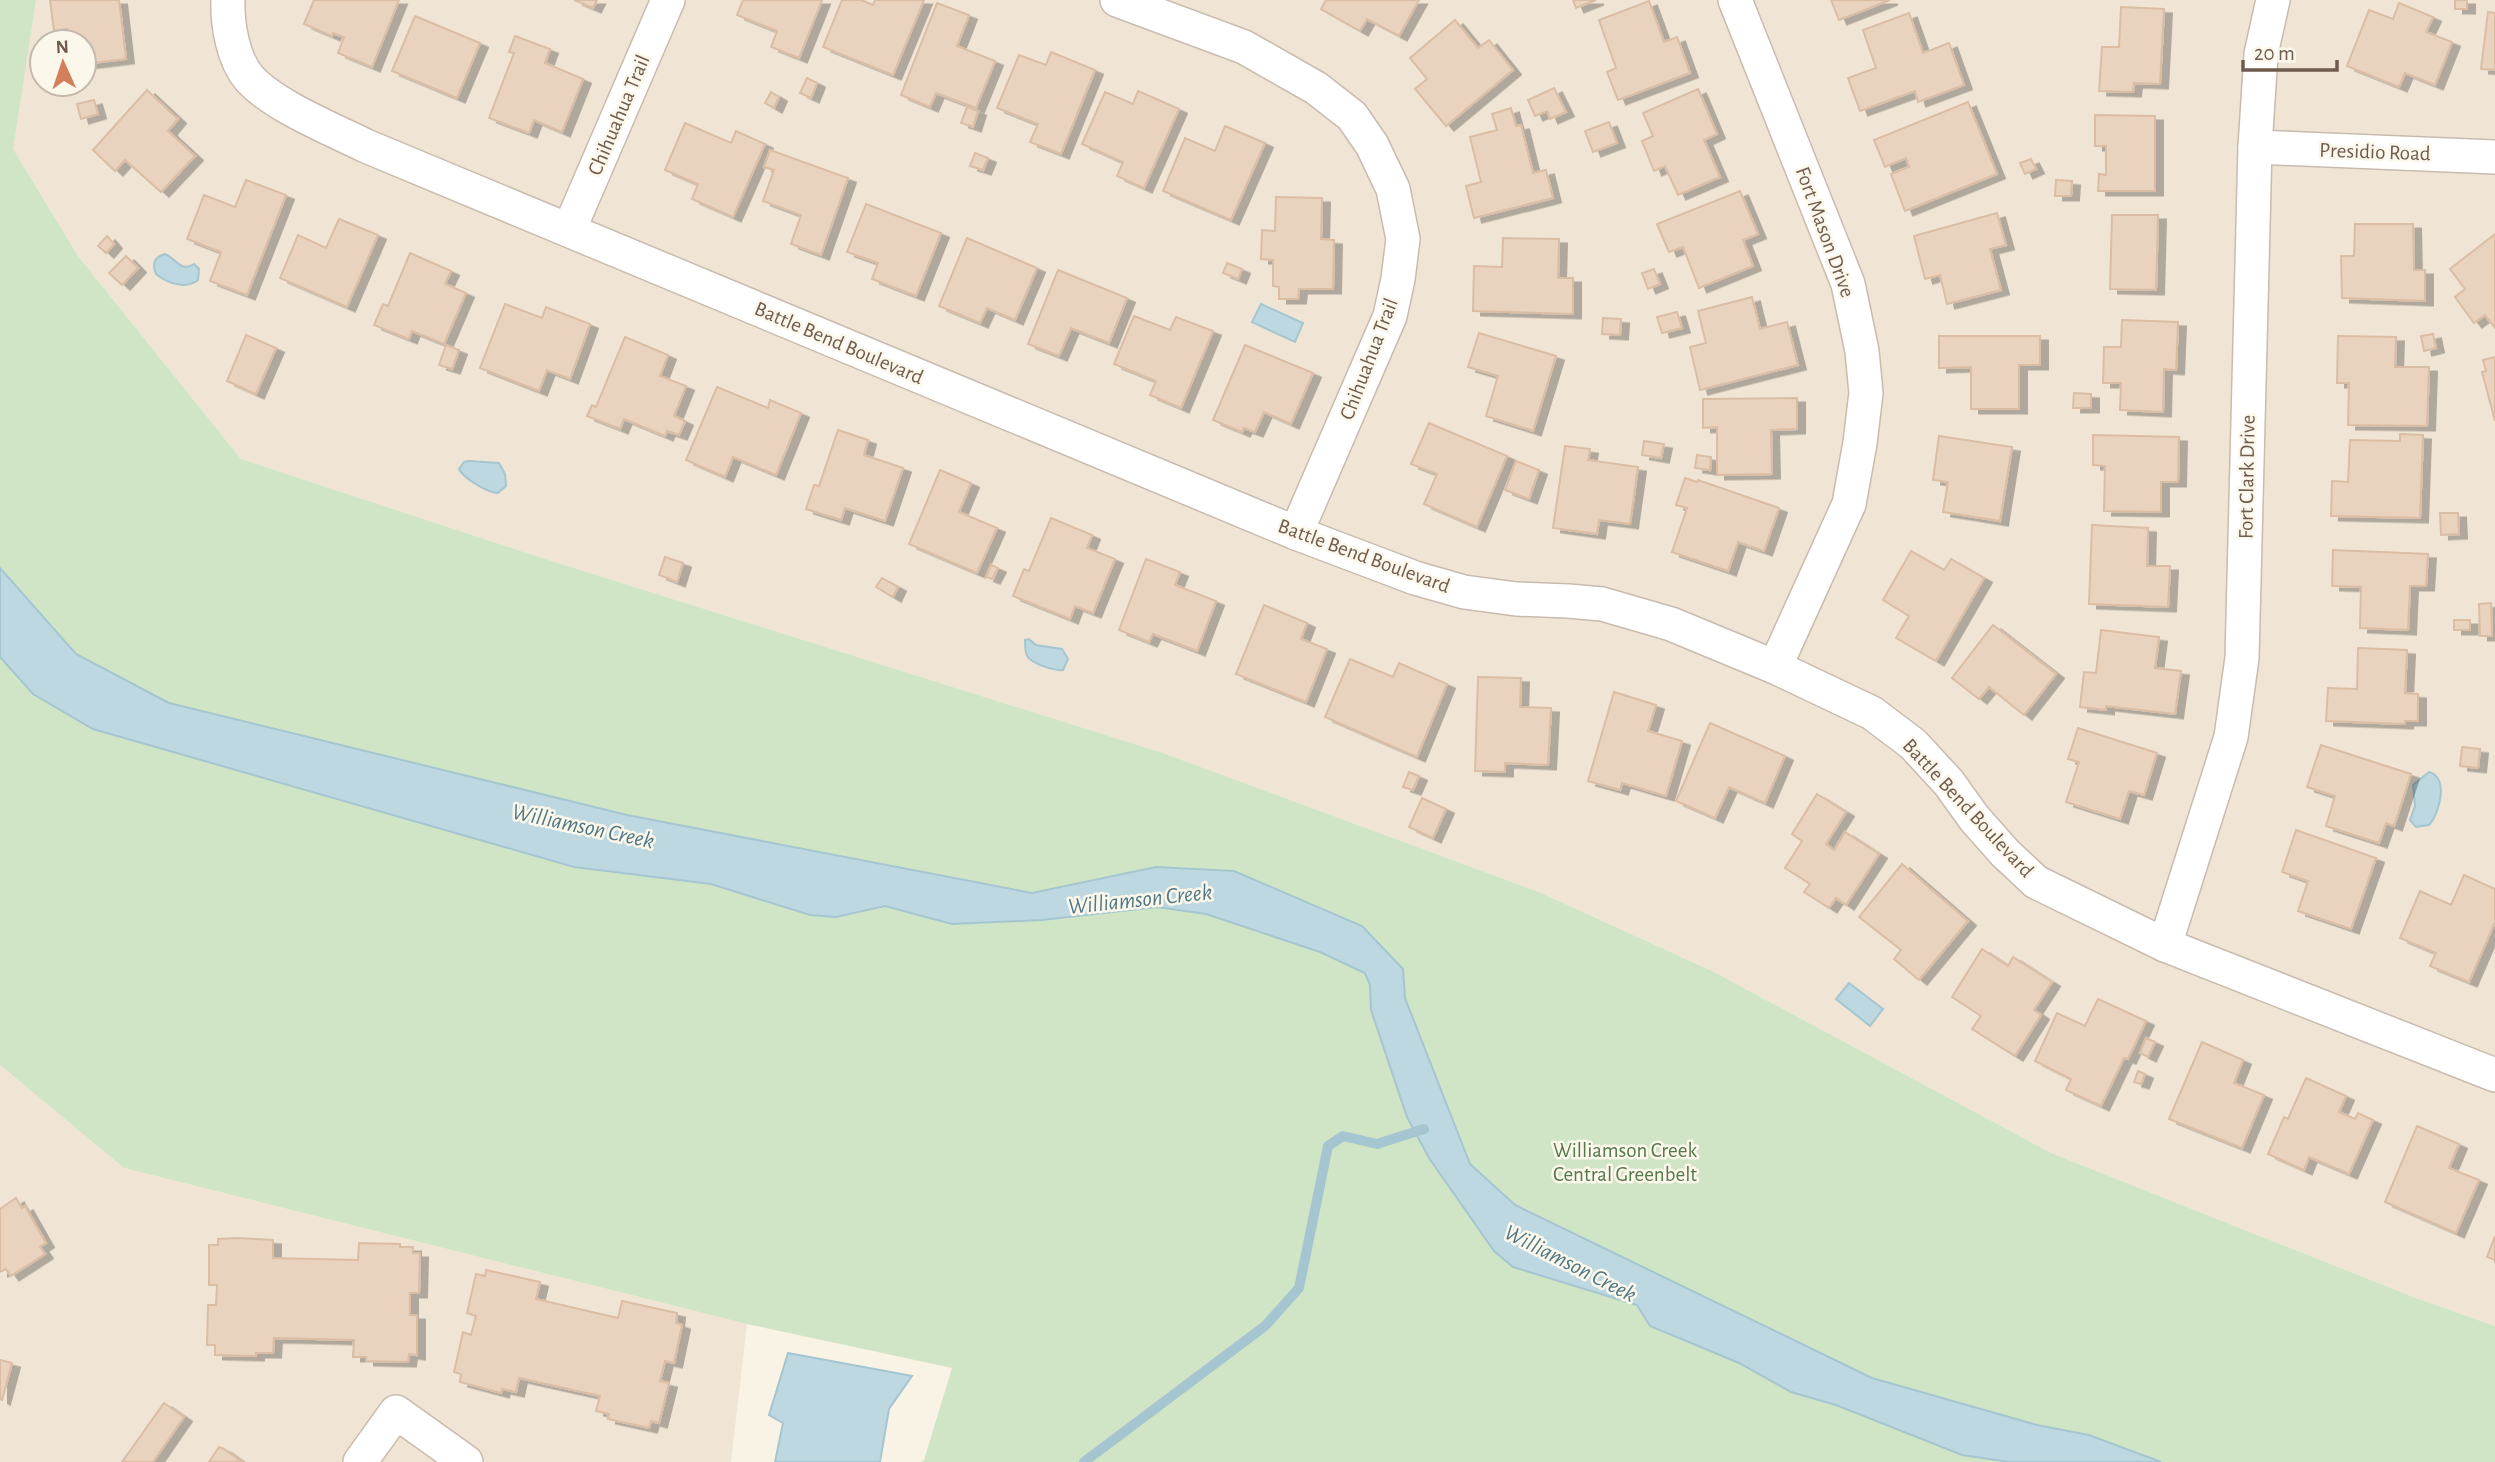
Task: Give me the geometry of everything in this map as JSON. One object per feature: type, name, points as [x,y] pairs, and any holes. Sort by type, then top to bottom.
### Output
[{"type":"street","name":"Chihuahua Trail","points":[[569,230],[668,0]]},
{"type":"street","name":"Chihuahua Trail","points":[[1117,0],[1244,47],[1316,88],[1352,116],[1372,145],[1393,189],[1403,239],[1390,316],[1296,533]]},
{"type":"street","name":"Fort Mason Drive","points":[[1735,0],[1848,284],[1862,351],[1866,393],[1849,504],[1775,667]]},
{"type":"street","name":"Fort Clark Drive","points":[[2165,945],[2231,737],[2242,658],[2255,147],[2261,54],[2273,0]]},
{"type":"street","name":"Battle Bend Boulevard","points":[[229,13],[237,54],[248,77],[273,99],[366,146],[1296,533],[1415,578],[1464,592],[1516,599],[1602,604],[1671,624],[1775,667],[1872,713],[1913,744],[1949,783],[2005,853],[2036,882],[2165,945],[2495,1075]]},
{"type":"street","name":"Presidio Road","points":[[2255,147],[2495,157]]},
{"type":"street","points":[[360,1462],[396,1412],[466,1462]]},
{"type":"shaded area","points":[[30,0],[2495,0],[2495,1326],[2416,1298],[2051,1153],[1714,972],[1539,892],[1163,753],[539,557],[241,459],[78,256],[4,135]]},
{"type":"shaded area","points":[[0,1065],[124,1168],[747,1324],[731,1462],[0,1462]]},
{"type":"green space","name":"Williamson Creek Central Greenbelt","points":[[0,0],[36,0],[32,28],[28,28],[28,52],[13,149],[78,256],[241,459],[539,557],[1163,753],[1539,892],[1714,972],[2051,1153],[2416,1298],[2495,1326],[2495,1462],[921,1462],[924,1460],[952,1368],[747,1324],[124,1168],[0,1065]]},
{"type":"water","points":[[165,254],[182,266],[194,264],[199,269],[198,280],[182,285],[156,274],[155,261]]},
{"type":"water","points":[[1261,304],[1303,323],[1295,342],[1252,322]]},
{"type":"water","points":[[464,462],[499,463],[505,474],[506,486],[498,493],[470,481],[459,469]]},
{"type":"water","name":"Williamson Creek","points":[[0,568],[76,654],[169,703],[627,815],[1032,893],[1156,867],[1234,871],[1362,926],[1403,969],[1405,998],[1470,1164],[1515,1205],[1872,1378],[2037,1425],[2089,1435],[2161,1462],[2009,1462],[1962,1455],[1836,1405],[1791,1392],[1739,1363],[1650,1326],[1637,1305],[1513,1267],[1494,1251],[1429,1158],[1407,1117],[1371,1010],[1370,985],[1365,973],[1320,952],[1206,914],[1157,907],[1042,920],[952,924],[885,906],[836,917],[810,915],[711,884],[574,867],[93,729],[33,694],[0,657]]},
{"type":"water","points":[[1029,639],[1036,645],[1062,649],[1068,659],[1063,670],[1044,666],[1030,659],[1026,654],[1025,643],[1025,640]]},
{"type":"water","points":[[2429,772],[2439,781],[2441,796],[2429,825],[2416,827],[2410,820],[2415,806],[2413,785]]},
{"type":"water","points":[[1849,983],[1883,1009],[1870,1026],[1836,999]]},
{"type":"water","points":[[788,1353],[912,1376],[889,1409],[880,1462],[775,1462],[783,1423],[769,1415]]},
{"type":"building","points":[[50,0],[119,0],[126,59],[98,62],[98,28],[54,28]]},
{"type":"building","points":[[314,0],[399,0],[372,67],[338,53],[344,37],[333,33],[332,36],[304,24]]},
{"type":"building","points":[[574,0],[597,0],[593,8]]},
{"type":"building","points":[[743,0],[822,0],[799,58],[771,47],[777,31],[737,15]]},
{"type":"building","points":[[842,0],[861,0],[873,5],[875,0],[924,0],[893,75],[823,47]]},
{"type":"building","points":[[1326,0],[1419,0],[1399,36],[1367,19],[1360,31],[1321,9]]},
{"type":"building","points":[[1573,0],[1596,0],[1576,8]]},
{"type":"building","points":[[1831,0],[1890,0],[1839,20]]},
{"type":"building","points":[[2455,0],[2467,0],[2467,9],[2455,9]]},
{"type":"building","points":[[1649,1],[1664,42],[1677,37],[1690,73],[1618,100],[1607,72],[1616,68],[1599,20]]},
{"type":"building","points":[[937,3],[969,15],[957,46],[995,61],[976,108],[936,93],[930,107],[901,95]]},
{"type":"building","points":[[2399,3],[2433,17],[2426,32],[2452,42],[2435,85],[2405,73],[2399,87],[2347,66],[2369,10],[2393,19]]},
{"type":"building","points":[[2121,7],[2164,9],[2160,84],[2134,83],[2133,92],[2099,91],[2102,47],[2119,47]]},
{"type":"building","points":[[2488,12],[2495,13],[2495,70],[2481,69]]},
{"type":"building","points":[[1909,13],[1923,53],[1949,43],[1964,85],[1918,102],[1915,91],[1860,111],[1848,78],[1876,68],[1863,30]]},
{"type":"building","points":[[415,16],[480,43],[457,98],[392,71]]},
{"type":"building","points":[[1455,20],[1478,48],[1489,40],[1513,70],[1446,126],[1415,89],[1427,79],[1410,58]]},
{"type":"building","points":[[515,36],[550,49],[545,63],[583,79],[562,132],[534,120],[529,133],[489,118],[514,53],[509,52]]},
{"type":"building","points":[[1051,52],[1095,70],[1061,154],[1030,142],[1038,124],[997,108],[1019,55],[1046,65]]},
{"type":"building","points":[[807,78],[817,83],[811,98],[800,93]]},
{"type":"building","points":[[1554,88],[1566,112],[1550,119],[1547,111],[1535,116],[1528,100]]},
{"type":"building","points":[[1698,89],[1717,134],[1704,140],[1720,177],[1678,195],[1665,166],[1654,171],[1642,141],[1653,136],[1643,113]]},
{"type":"building","points":[[147,90],[178,119],[168,131],[195,156],[161,192],[125,160],[115,171],[93,150]]},
{"type":"building","points":[[1138,91],[1179,109],[1144,188],[1117,176],[1123,162],[1082,144],[1105,92],[1133,104]]},
{"type":"building","points":[[771,92],[779,97],[774,108],[765,103]]},
{"type":"building","points":[[94,100],[98,114],[81,119],[77,104]]},
{"type":"building","points":[[1968,102],[1997,174],[1905,211],[1891,174],[1909,167],[1906,158],[1885,167],[1874,140]]},
{"type":"building","points":[[967,107],[978,111],[973,127],[961,123]]},
{"type":"building","points":[[1511,108],[1516,126],[1521,125],[1533,173],[1546,170],[1553,198],[1474,218],[1466,186],[1481,182],[1470,137],[1497,130],[1492,114]]},
{"type":"building","points":[[2095,115],[2155,116],[2155,191],[2098,191],[2099,174],[2106,175],[2106,146],[2095,146]]},
{"type":"building","points":[[1609,122],[1617,143],[1593,152],[1585,131]]},
{"type":"building","points":[[685,123],[731,143],[736,131],[765,144],[733,217],[692,199],[698,184],[665,170]]},
{"type":"building","points":[[1225,126],[1265,143],[1231,220],[1163,191],[1185,138],[1215,151]]},
{"type":"building","points":[[770,150],[848,178],[821,255],[791,244],[801,215],[763,201],[774,170],[764,167]]},
{"type":"building","points":[[975,153],[988,158],[983,170],[970,166]]},
{"type":"building","points":[[2031,159],[2036,169],[2025,174],[2020,163]]},
{"type":"building","points":[[246,180],[286,195],[247,295],[210,281],[221,252],[187,239],[204,195],[235,207]]},
{"type":"building","points":[[2056,180],[2072,181],[2071,196],[2055,196]]},
{"type":"building","points":[[1740,191],[1758,234],[1743,240],[1753,266],[1699,288],[1683,247],[1669,252],[1657,224]]},
{"type":"building","points":[[1276,197],[1322,198],[1321,239],[1334,240],[1333,289],[1299,289],[1298,299],[1279,299],[1279,287],[1273,286],[1273,260],[1261,259],[1262,230],[1275,231]]},
{"type":"building","points":[[866,204],[941,233],[916,296],[872,279],[878,263],[847,252]]},
{"type":"building","points":[[1997,213],[2006,245],[1990,249],[2001,290],[1947,304],[1940,275],[1925,279],[1914,236]]},
{"type":"building","points":[[2112,215],[2158,215],[2156,290],[2110,289]]},
{"type":"building","points":[[339,219],[378,235],[347,307],[280,278],[298,235],[326,248]]},
{"type":"building","points":[[2355,224],[2413,224],[2414,270],[2425,270],[2425,301],[2342,298],[2341,256],[2354,256]]},
{"type":"building","points":[[2495,234],[2495,328],[2485,315],[2474,323],[2455,297],[2465,289],[2450,269]]},
{"type":"building","points":[[107,236],[114,244],[106,253],[98,246]]},
{"type":"building","points":[[967,238],[1037,268],[1015,320],[987,308],[980,323],[939,306]]},
{"type":"building","points":[[1503,238],[1559,239],[1558,278],[1573,278],[1573,314],[1473,311],[1474,266],[1502,267]]},
{"type":"building","points":[[410,253],[451,271],[445,284],[466,293],[444,344],[412,331],[409,339],[374,325],[383,304],[388,306]]},
{"type":"building","points":[[126,256],[138,268],[122,285],[109,273]]},
{"type":"building","points":[[1227,263],[1242,269],[1238,279],[1223,273]]},
{"type":"building","points":[[1654,269],[1660,284],[1648,289],[1642,273]]},
{"type":"building","points":[[1058,270],[1127,298],[1109,343],[1071,328],[1059,356],[1028,344]]},
{"type":"building","points":[[1752,297],[1760,329],[1787,322],[1798,365],[1700,390],[1690,347],[1706,343],[1698,311]]},
{"type":"building","points":[[505,304],[542,318],[546,307],[590,324],[570,379],[547,370],[539,391],[480,368]]},
{"type":"building","points":[[1677,312],[1682,328],[1662,333],[1657,317]]},
{"type":"building","points":[[1134,316],[1170,330],[1176,317],[1213,331],[1181,408],[1150,395],[1156,381],[1114,364]]},
{"type":"building","points":[[1603,318],[1621,319],[1620,335],[1602,334]]},
{"type":"building","points":[[2122,320],[2178,322],[2176,370],[2164,369],[2163,412],[2120,410],[2121,383],[2103,383],[2104,347],[2121,347]]},
{"type":"building","points":[[1479,333],[1556,356],[1533,431],[1486,416],[1498,376],[1468,367]]},
{"type":"building","points":[[2433,334],[2436,348],[2424,351],[2421,336]]},
{"type":"building","points":[[246,335],[276,348],[256,394],[227,381]]},
{"type":"building","points":[[1939,336],[2040,336],[2040,365],[2019,365],[2019,409],[1971,409],[1971,367],[1939,368]]},
{"type":"building","points":[[2338,336],[2396,337],[2395,367],[2429,367],[2427,426],[2348,425],[2349,383],[2337,383]]},
{"type":"building","points":[[625,337],[668,355],[660,376],[686,386],[674,416],[685,421],[679,435],[667,431],[665,436],[624,419],[620,429],[587,416],[592,405],[596,407]]},
{"type":"building","points":[[446,345],[459,350],[452,369],[439,365]]},
{"type":"building","points":[[1245,345],[1313,373],[1291,424],[1264,412],[1255,432],[1244,428],[1242,432],[1213,420]]},
{"type":"building","points":[[2495,357],[2495,421],[2482,372],[2486,371],[2483,360]]},
{"type":"building","points":[[717,387],[768,408],[770,400],[801,413],[776,475],[733,457],[725,477],[686,460]]},
{"type":"building","points":[[2074,393],[2091,394],[2091,408],[2073,408]]},
{"type":"building","points":[[1797,398],[1797,429],[1771,430],[1772,474],[1717,475],[1717,427],[1703,428],[1703,399]]},
{"type":"building","points":[[1429,423],[1507,456],[1477,527],[1424,504],[1437,474],[1411,464]]},
{"type":"building","points":[[838,430],[868,440],[864,455],[903,468],[885,521],[845,508],[841,520],[806,509],[814,485],[819,486]]},
{"type":"building","points":[[2400,434],[2423,435],[2420,518],[2331,516],[2332,481],[2348,482],[2350,440],[2400,441]]},
{"type":"building","points":[[2093,435],[2179,437],[2178,482],[2161,482],[2161,512],[2104,511],[2105,466],[2093,465]]},
{"type":"building","points":[[1939,436],[2012,447],[2000,521],[1943,512],[1948,482],[1933,480]]},
{"type":"building","points":[[1644,441],[1664,444],[1661,458],[1642,455]]},
{"type":"building","points":[[1565,446],[1590,449],[1588,460],[1638,467],[1630,524],[1599,520],[1597,534],[1553,528]]},
{"type":"building","points":[[1697,455],[1711,457],[1710,470],[1695,468]]},
{"type":"building","points":[[1516,461],[1539,470],[1529,499],[1505,490]]},
{"type":"building","points":[[940,470],[971,483],[959,512],[997,528],[977,573],[909,544]]},
{"type":"building","points":[[1685,478],[1779,508],[1764,551],[1738,542],[1728,571],[1672,552],[1687,508],[1676,505]]},
{"type":"building","points":[[2440,513],[2458,513],[2459,534],[2441,535]]},
{"type":"building","points":[[1051,518],[1092,535],[1087,548],[1115,559],[1093,613],[1075,606],[1070,619],[1013,596],[1024,569],[1029,571]]},
{"type":"building","points":[[2092,525],[2148,528],[2147,566],[2170,566],[2168,607],[2089,604]]},
{"type":"building","points":[[2333,550],[2428,554],[2426,586],[2410,586],[2408,630],[2360,628],[2361,587],[2332,586]]},
{"type":"building","points":[[1911,551],[1944,570],[1951,559],[1984,578],[1936,661],[1896,638],[1909,616],[1883,600]]},
{"type":"building","points":[[665,557],[683,563],[677,582],[659,575]]},
{"type":"building","points":[[1146,559],[1180,572],[1175,585],[1216,601],[1197,651],[1153,634],[1149,642],[1119,630]]},
{"type":"building","points":[[991,565],[998,568],[992,579],[986,577]]},
{"type":"building","points":[[882,578],[898,587],[893,597],[876,587]]},
{"type":"building","points":[[2491,603],[2492,636],[2480,636],[2479,604]]},
{"type":"building","points":[[1264,605],[1307,623],[1301,639],[1327,649],[1306,702],[1236,674]]},
{"type":"building","points":[[2454,620],[2470,620],[2470,630],[2454,630]]},
{"type":"building","points":[[1993,625],[2056,674],[2024,715],[1989,687],[1979,699],[1952,678]]},
{"type":"building","points":[[2101,630],[2159,637],[2155,668],[2181,671],[2175,714],[2106,706],[2106,710],[2080,707],[2084,672],[2096,673]]},
{"type":"building","points":[[2358,648],[2407,650],[2405,693],[2418,694],[2418,721],[2405,721],[2405,724],[2326,721],[2328,688],[2357,689]]},
{"type":"building","points":[[1350,659],[1393,677],[1399,663],[1447,684],[1417,757],[1325,717]]},
{"type":"building","points":[[1478,677],[1521,678],[1520,707],[1551,708],[1548,765],[1505,763],[1505,772],[1475,771]]},
{"type":"building","points":[[1614,692],[1656,705],[1648,731],[1682,741],[1666,796],[1622,783],[1620,790],[1588,781]]},
{"type":"building","points":[[1710,723],[1785,756],[1765,803],[1729,787],[1715,818],[1676,801]]},
{"type":"building","points":[[2078,728],[2157,753],[2144,795],[2129,791],[2120,819],[2066,802],[2079,762],[2068,759]]},
{"type":"building","points":[[2321,745],[2411,774],[2394,826],[2386,823],[2379,843],[2326,826],[2335,796],[2307,787]]},
{"type":"building","points":[[2462,747],[2480,749],[2478,768],[2460,766]]},
{"type":"building","points":[[1409,772],[1419,776],[1413,790],[1403,787]]},
{"type":"building","points":[[1817,794],[1846,812],[1826,844],[1834,850],[1845,832],[1879,854],[1846,905],[1836,898],[1829,908],[1804,892],[1810,884],[1785,868],[1802,841],[1792,834]]},
{"type":"building","points":[[1422,798],[1446,809],[1433,838],[1409,827]]},
{"type":"building","points":[[2296,830],[2376,858],[2351,929],[2298,911],[2308,881],[2282,872]]},
{"type":"building","points":[[1902,864],[1968,921],[1919,980],[1894,959],[1901,950],[1859,917]]},
{"type":"building","points":[[2464,875],[2495,889],[2495,922],[2469,982],[2430,966],[2436,953],[2400,938],[2420,891],[2451,905]]},
{"type":"building","points":[[1982,949],[2008,966],[2013,957],[2052,982],[2034,1010],[2041,1015],[2015,1056],[1972,1029],[1981,1016],[1952,997]]},
{"type":"building","points":[[2098,999],[2146,1021],[2128,1059],[2124,1058],[2101,1106],[2066,1090],[2071,1079],[2035,1061],[2057,1013],[2085,1026]]},
{"type":"building","points":[[2146,1038],[2155,1042],[2148,1057],[2140,1053]]},
{"type":"building","points":[[2202,1042],[2243,1060],[2234,1083],[2264,1095],[2242,1148],[2169,1119]]},
{"type":"building","points":[[2138,1071],[2145,1074],[2141,1084],[2134,1082]]},
{"type":"building","points":[[2306,1078],[2346,1096],[2339,1112],[2355,1119],[2358,1113],[2373,1120],[2349,1174],[2309,1157],[2304,1170],[2268,1154],[2284,1117],[2288,1119]]},
{"type":"building","points":[[2417,1126],[2459,1144],[2449,1168],[2479,1180],[2456,1233],[2385,1202]]},
{"type":"building","points":[[16,1198],[22,1208],[25,1206],[46,1243],[40,1247],[45,1254],[11,1276],[6,1269],[0,1272],[0,1209]]},
{"type":"building","points":[[2495,1236],[2495,1260],[2487,1257]]},
{"type":"building","points":[[218,1239],[273,1240],[273,1258],[358,1260],[359,1243],[413,1247],[413,1253],[420,1253],[419,1293],[410,1293],[410,1315],[417,1315],[417,1355],[409,1354],[408,1362],[366,1361],[366,1357],[353,1357],[354,1340],[274,1338],[273,1353],[256,1353],[256,1356],[215,1355],[215,1345],[207,1345],[208,1305],[216,1305],[217,1285],[209,1285],[209,1245],[218,1245]]},
{"type":"building","points":[[486,1270],[540,1282],[536,1299],[618,1318],[622,1301],[677,1313],[676,1323],[682,1325],[674,1363],[665,1361],[660,1381],[669,1383],[659,1423],[651,1421],[649,1428],[608,1419],[609,1414],[596,1411],[600,1396],[519,1378],[516,1392],[502,1389],[501,1393],[460,1382],[461,1374],[454,1372],[463,1332],[471,1335],[476,1316],[467,1313],[476,1274],[485,1276]]},
{"type":"building","points":[[0,1360],[12,1363],[2,1400],[0,1399]]},
{"type":"building","points":[[164,1403],[184,1417],[153,1462],[122,1462]]},
{"type":"building","points":[[219,1447],[224,1449],[242,1462],[209,1462]]},
{"type":"waterway","points":[[1084,1462],[1265,1326],[1299,1288],[1328,1146],[1343,1136],[1377,1144],[1424,1129]]}]
